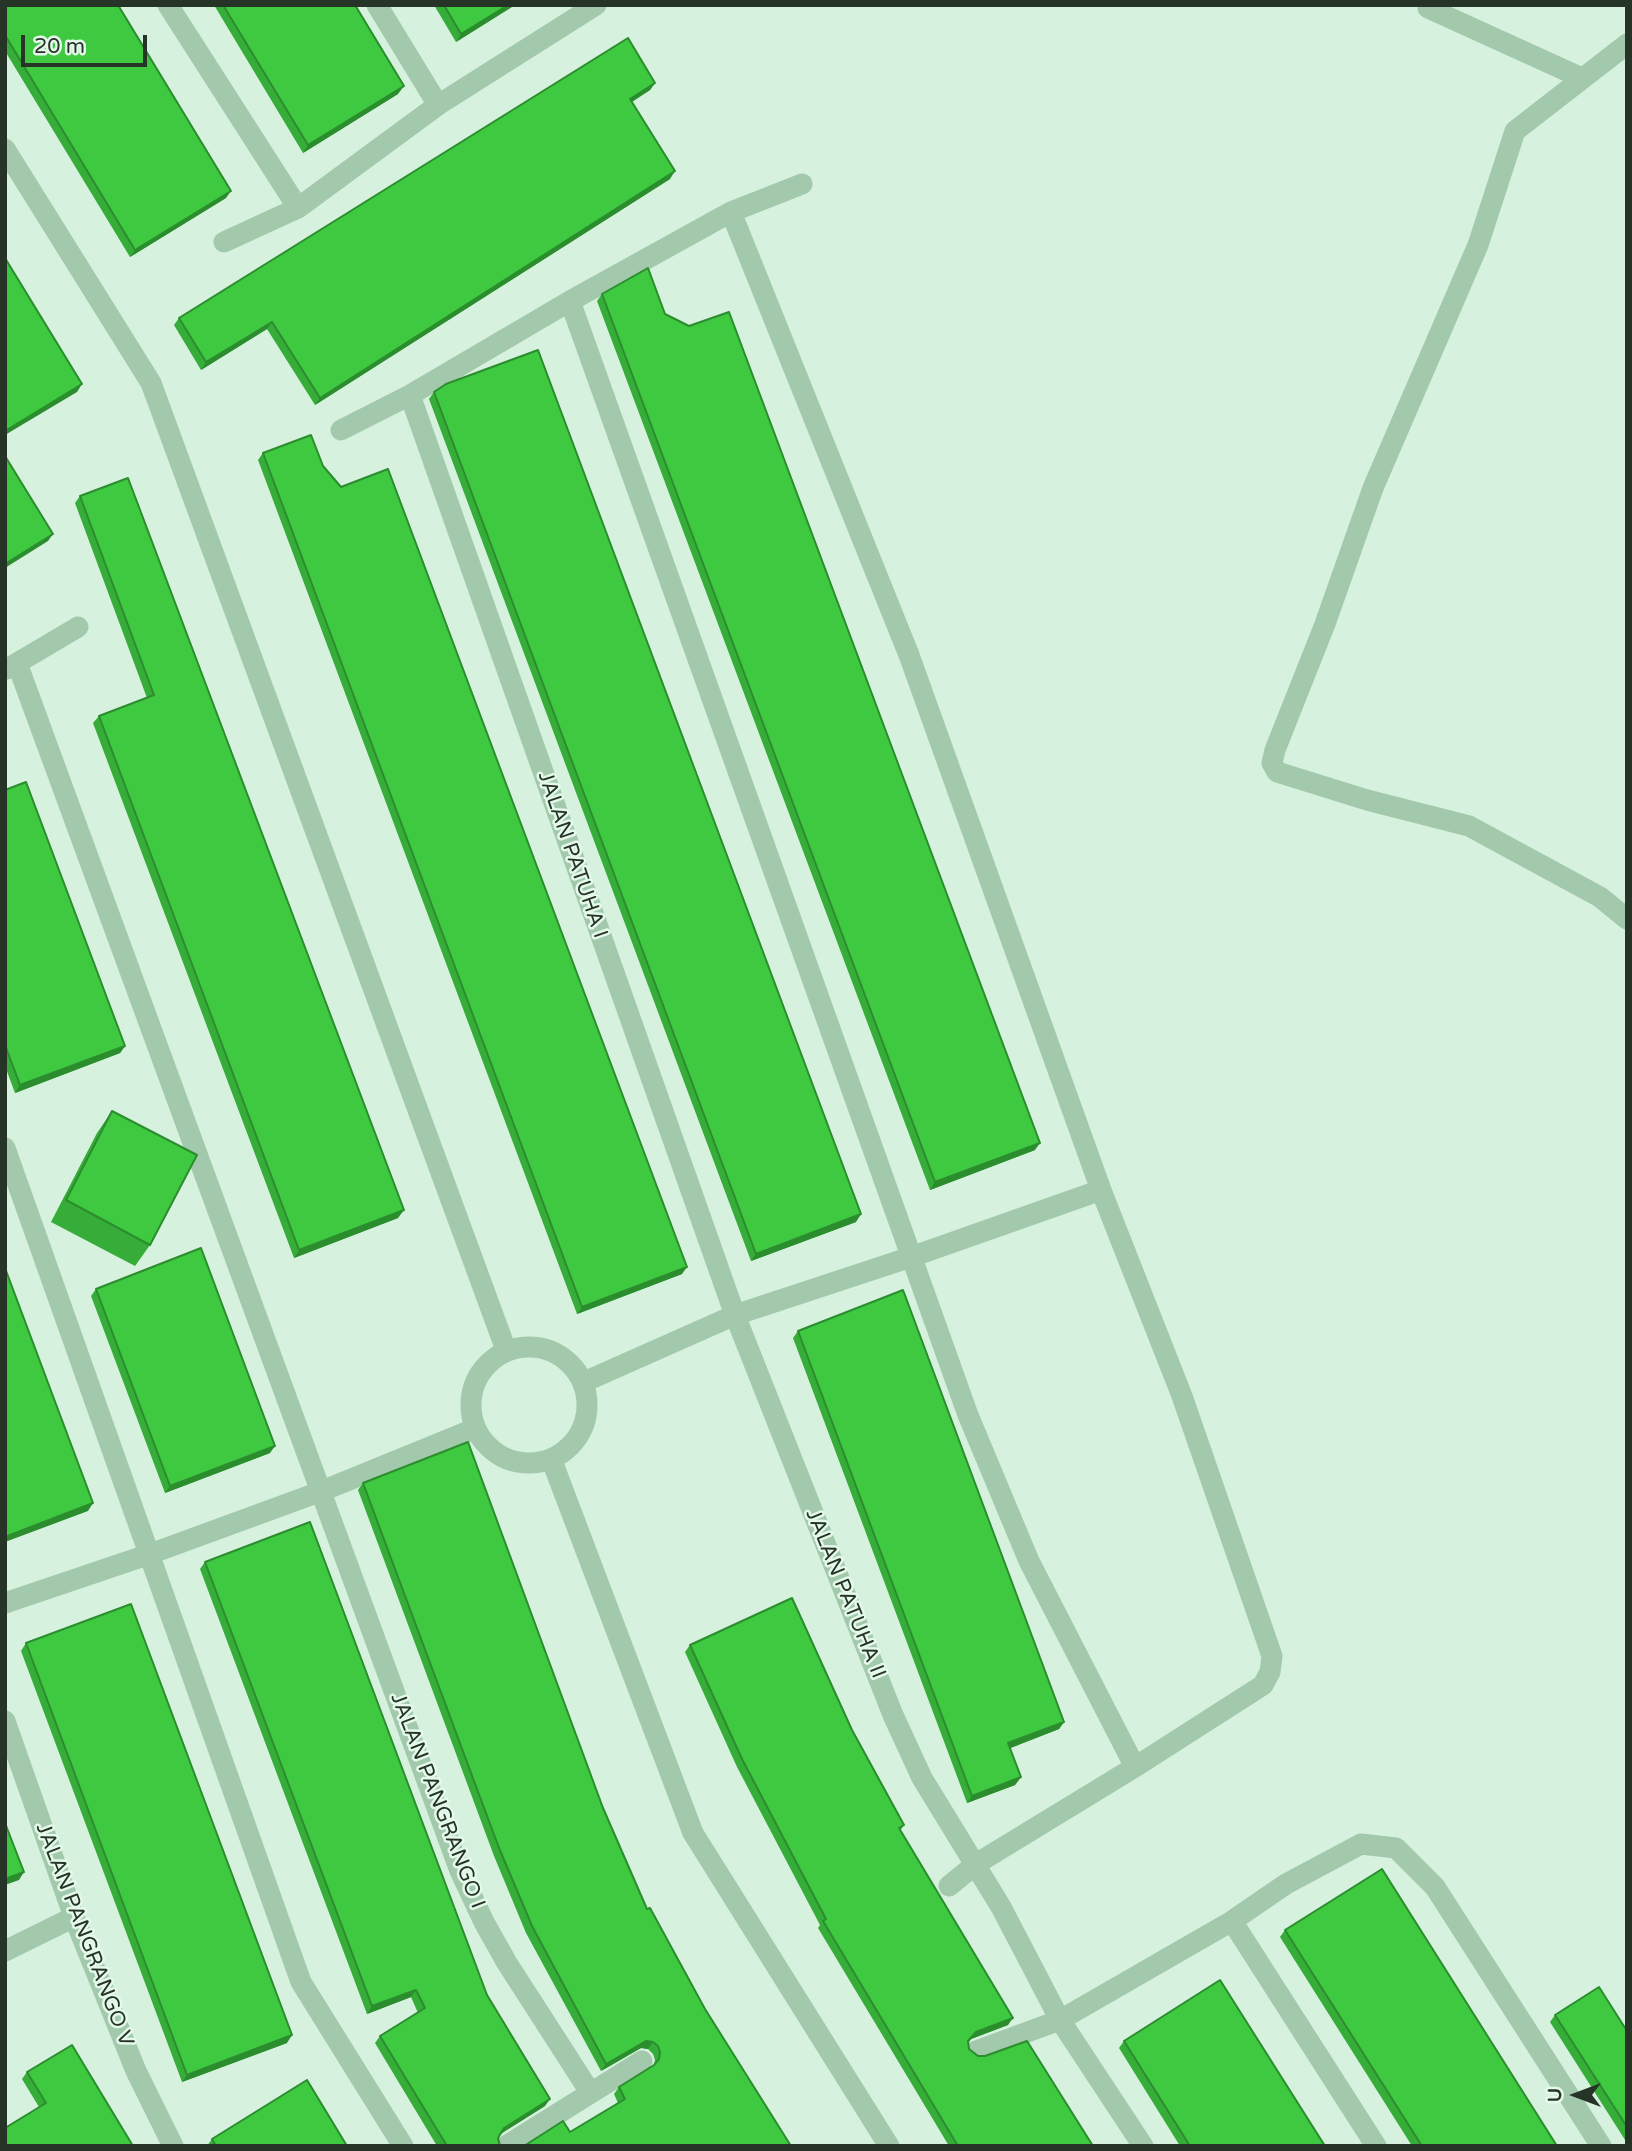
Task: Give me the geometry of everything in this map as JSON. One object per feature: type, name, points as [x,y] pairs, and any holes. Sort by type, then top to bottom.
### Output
[{"type":"street","points":[[168,5],[298,208]]},
{"type":"street","points":[[377,5],[438,106]]},
{"type":"street","points":[[225,242],[298,208],[438,106],[596,5]]},
{"type":"street","points":[[1429,5],[1428,8],[1582,78]]},
{"type":"street","points":[[1627,44],[1515,131],[1478,245],[1373,488],[1272,763],[1277,772],[1367,800],[1469,827],[1600,897],[1627,919]]},
{"type":"street","points":[[5,149],[151,383],[506,1350]]},
{"type":"street","points":[[341,430],[410,395],[570,301],[731,212],[802,184]]},
{"type":"street","points":[[731,212],[909,654],[1101,1191],[1182,1396],[1272,1656],[1270,1672],[1263,1685],[976,1864],[949,1886]]},
{"type":"street","points":[[570,301],[968,1415],[1029,1561],[1135,1767]]},
{"type":"street","name":"JALAN PATUHA I","points":[[410,395],[735,1315]]},
{"type":"street","points":[[11,667],[78,627]]},
{"type":"street","name":"JALAN PANGRANGO I","points":[[11,667],[322,1491],[460,1871],[507,1963],[590,2092]]},
{"type":"street","points":[[5,1148],[301,1982],[404,2146]]},
{"type":"street","points":[[583,1382],[735,1315],[1101,1191]]},
{"type":"street","name":"JALAN PATUHA II","points":[[735,1315],[893,1715],[922,1778],[1002,1907],[1060,2020],[1143,2146]]},
{"type":"street","points":[[536,1346],[565,1357],[583,1382],[588,1413],[577,1441],[552,1461],[521,1465],[493,1453],[474,1429],[470,1398],[481,1369],[506,1350],[536,1346]]},
{"type":"street","points":[[5,1603],[150,1554],[322,1491],[474,1429]]},
{"type":"street","points":[[552,1461],[693,1833],[889,2146]]},
{"type":"street","name":"JALAN PANGRANGO V","points":[[5,1721],[74,1917],[136,2071],[173,2146]]},
{"type":"street","points":[[976,2051],[1060,2020],[1232,1920],[1286,1884],[1361,1844],[1396,1848],[1435,1887],[1601,2146]]},
{"type":"street","points":[[5,1951],[74,1917]]},
{"type":"street","points":[[1232,1920],[1376,2146]]},
{"type":"street","points":[[506,2146],[642,2061]]},
{"type":"building","points":[[5,5],[118,5],[231,191],[135,250],[5,35]]},
{"type":"building","points":[[223,5],[355,5],[404,86],[308,145]]},
{"type":"building","points":[[444,5],[508,5],[461,34]]},
{"type":"building","points":[[628,38],[655,83],[630,99],[675,171],[320,398],[272,322],[206,362],[179,318]]},
{"type":"building","points":[[5,258],[82,384],[5,431]]},
{"type":"building","points":[[648,268],[665,314],[689,326],[729,312],[1040,1143],[935,1182],[602,294]]},
{"type":"building","points":[[538,350],[861,1214],[756,1254],[434,392],[446,384]]},
{"type":"building","points":[[311,435],[323,466],[341,487],[388,469],[687,1267],[582,1307],[263,453]]},
{"type":"building","points":[[5,456],[53,534],[5,564]]},
{"type":"building","points":[[128,478],[404,1210],[299,1250],[99,716],[154,695],[80,496]]},
{"type":"building","points":[[26,782],[125,1046],[20,1085],[5,1045],[5,790]]},
{"type":"building","points":[[112,1111],[197,1155],[150,1245],[66,1200]]},
{"type":"building","points":[[201,1248],[275,1446],[170,1486],[96,1289]]},
{"type":"building","points":[[5,1268],[93,1503],[5,1537]]},
{"type":"building","points":[[903,1290],[1064,1722],[1008,1743],[1021,1777],[972,1796],[798,1331]]},
{"type":"building","points":[[468,1442],[603,1808],[647,1909],[650,1908],[705,2009],[791,2146],[524,2146],[563,2121],[570,2132],[625,2099],[619,2087],[654,2065],[660,2052],[653,2042],[646,2041],[606,2064],[532,1926],[499,1848],[363,1483]]},
{"type":"building","points":[[310,1522],[487,1995],[550,2099],[504,2128],[498,2138],[500,2146],[447,2146],[380,2036],[425,2008],[416,1990],[372,2006],[205,1562]]},
{"type":"building","points":[[792,1598],[852,1730],[904,1825],[899,1828],[1013,2018],[976,2032],[968,2041],[969,2049],[978,2056],[985,2056],[1027,2041],[1093,2146],[958,2146],[823,1921],[826,1919],[742,1759],[690,1645]]},
{"type":"building","points":[[131,1604],[292,2035],[187,2075],[26,1643]]},
{"type":"building","points":[[5,1823],[24,1872],[5,1879]]},
{"type":"building","points":[[1382,1869],[1557,2146],[1422,2146],[1285,1930]]},
{"type":"building","points":[[1220,1980],[1325,2146],[1190,2146],[1124,2041]]},
{"type":"building","points":[[1599,1987],[1627,2031],[1627,2127],[1555,2015]]},
{"type":"building","points":[[72,2045],[133,2146],[5,2146],[5,2128],[46,2103],[27,2072]]},
{"type":"building","points":[[307,2080],[347,2146],[216,2146],[212,2139]]}]
